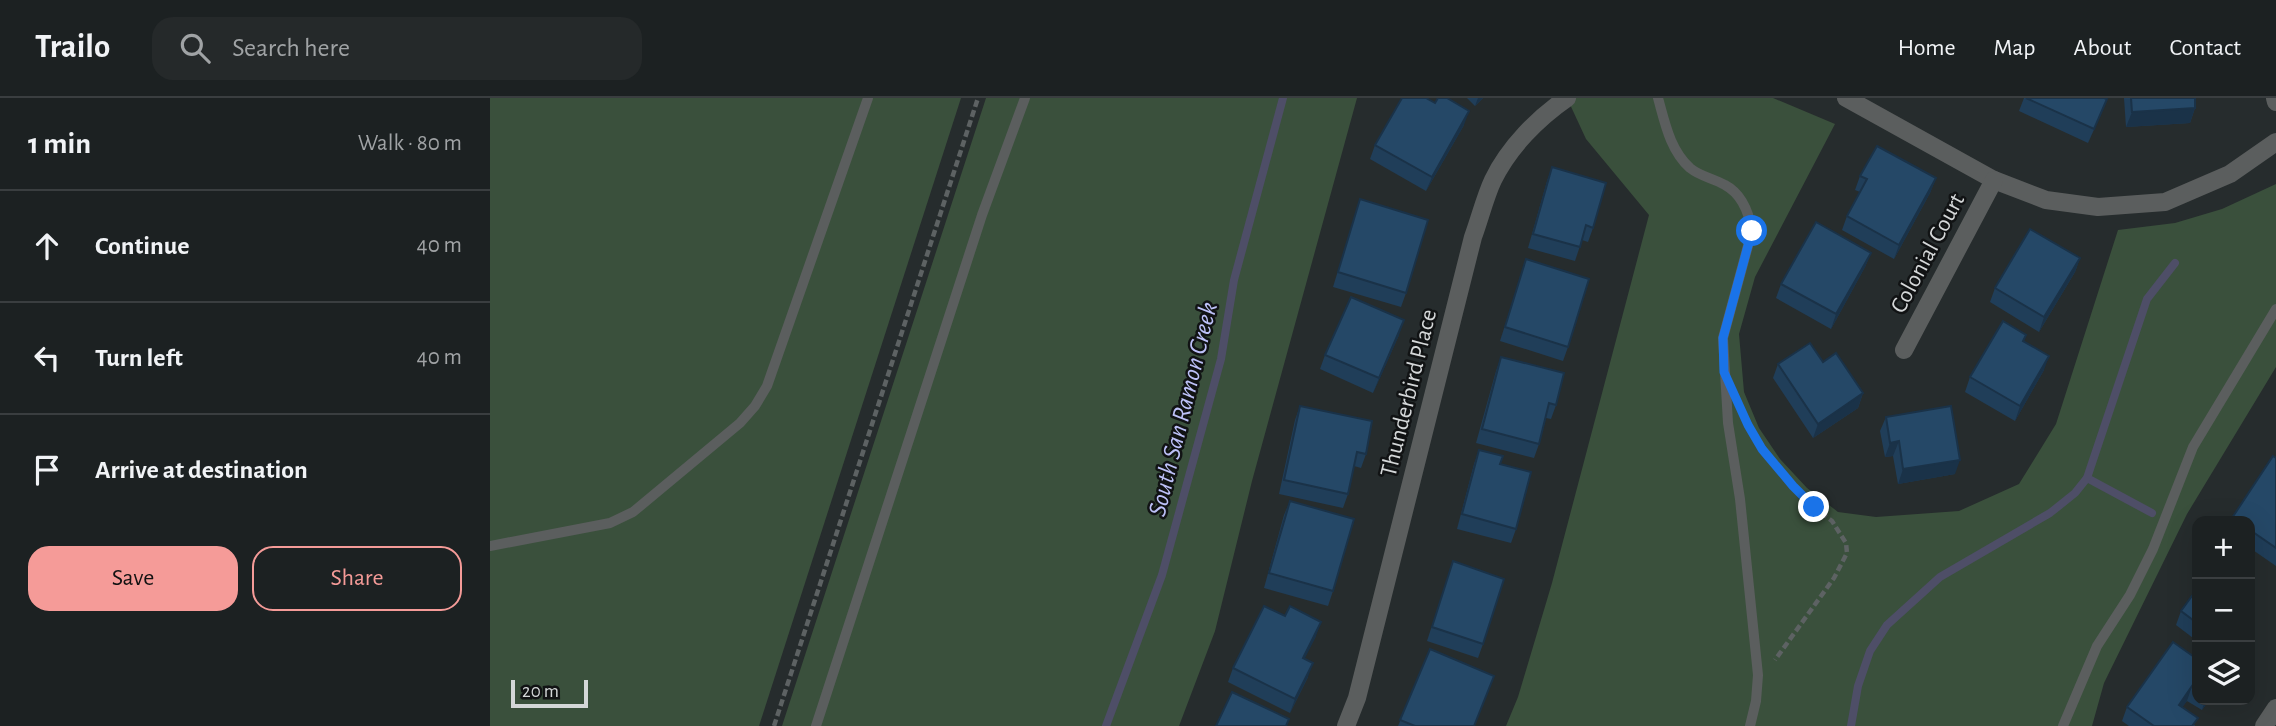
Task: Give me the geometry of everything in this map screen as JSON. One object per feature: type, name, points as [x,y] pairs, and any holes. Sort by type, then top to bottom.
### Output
[{"type":"street","name":"Thunderbird Place","points":[[1346,726],[1357,698],[1473,237],[1494,179],[1522,138],[1567,98]]},
{"type":"street","points":[[1846,98],[1994,180],[2046,200],[2098,207],[2165,202],[2230,174],[2276,142]]},
{"type":"street","name":"Colonial Court","points":[[1904,350],[1994,180]]},
{"type":"street","points":[[2264,726],[2276,708]]},
{"type":"lane","points":[[490,546],[610,523],[633,512],[740,423],[755,407],[767,386],[868,98]]},
{"type":"lane","points":[[816,726],[982,215],[1025,98]]},
{"type":"lane","points":[[1658,98],[1677,153],[1702,176],[1726,185],[1741,199],[1750,217],[1752,231],[1723,338],[1728,423],[1754,627],[1758,685],[1750,726]]},
{"type":"lane","points":[[2063,726],[2097,646],[2130,595],[2153,549],[2193,447],[2276,309]]},
{"type":"path","points":[[774,726],[978,98]]},
{"type":"path","points":[[1743,414],[1762,449],[1776,467],[1832,521],[1846,543],[1847,553],[1834,578],[1758,685]]},
{"type":"green space","points":[[490,98],[961,98],[759,726],[490,726]]},
{"type":"green space","points":[[986,98],[1357,98],[1252,481],[1215,631],[1179,726],[782,726]]},
{"type":"green space","points":[[1567,98],[1773,98],[1835,124],[1755,277],[1739,334],[1744,392],[1759,428],[1780,459],[1807,488],[1838,512],[1876,517],[1959,511],[2019,484],[2056,424],[2118,230],[2175,223],[2222,209],[2276,184],[2276,367],[2187,514],[2104,683],[2092,726],[1506,726],[1518,697],[1552,583],[1649,215],[1586,139]]},
{"type":"building","points":[[1402,98],[1426,98],[1435,103],[1438,98],[1447,98],[1469,111],[1432,177],[1375,145]]},
{"type":"building","points":[[2026,98],[2104,98],[2107,99],[2094,129]]},
{"type":"building","points":[[2131,98],[2195,98],[2195,108],[2132,112]]},
{"type":"building","points":[[1877,146],[1936,178],[1899,245],[1847,216],[1867,179],[1860,176]]},
{"type":"building","points":[[1552,167],[1606,183],[1593,228],[1586,225],[1580,247],[1533,234]]},
{"type":"building","points":[[1360,199],[1428,220],[1406,293],[1338,272]]},
{"type":"building","points":[[1816,222],[1871,253],[1836,314],[1781,284]]},
{"type":"building","points":[[2030,229],[2080,258],[2044,317],[1995,288]]},
{"type":"building","points":[[1526,259],[1589,279],[1568,347],[1505,327]]},
{"type":"building","points":[[1351,297],[1404,320],[1379,378],[1325,355]]},
{"type":"building","points":[[2003,321],[2026,335],[2023,341],[2049,356],[2020,406],[1970,377]]},
{"type":"building","points":[[1810,343],[1823,362],[1836,353],[1863,393],[1818,424],[1778,364]]},
{"type":"building","points":[[1501,357],[1564,373],[1556,405],[1549,403],[1539,444],[1482,429]]},
{"type":"building","points":[[1300,406],[1372,421],[1366,454],[1357,452],[1348,494],[1284,480]]},
{"type":"building","points":[[1951,406],[1960,460],[1903,469],[1899,441],[1890,443],[1886,417]]},
{"type":"building","points":[[1479,450],[1503,456],[1500,464],[1531,472],[1516,529],[1462,514]]},
{"type":"building","points":[[2273,456],[2276,458],[2276,548],[2255,533],[2255,516],[2233,516]]},
{"type":"building","points":[[1290,501],[1354,519],[1333,591],[1269,573]]},
{"type":"building","points":[[1453,561],[1504,579],[1483,644],[1432,627]]},
{"type":"building","points":[[2192,596],[2192,619],[2181,611]]},
{"type":"building","points":[[1264,606],[1285,616],[1290,606],[1321,622],[1303,658],[1313,663],[1295,699],[1233,668]]},
{"type":"building","points":[[2173,642],[2192,655],[2192,686],[2179,705],[2198,718],[2192,726],[2154,726],[2127,707]]},
{"type":"building","points":[[1430,649],[1494,676],[1474,726],[1415,726],[1400,720]]},
{"type":"building","points":[[1232,692],[1289,719],[1286,726],[1216,726]]},
{"type":"waterway","name":"South San Ramon Creek","points":[[1106,726],[1162,575],[1221,359],[1234,280],[1283,98]]},
{"type":"waterway","points":[[1851,726],[1858,686],[1870,651],[1887,625],[1940,577],[2050,513],[2075,493],[2087,478],[2147,299],[2175,263]]},
{"type":"waterway","points":[[2087,478],[2152,513]]},
{"type":"route","points":[[1752,231],[1723,338],[1724,372],[1762,449],[1814,507]]}]
